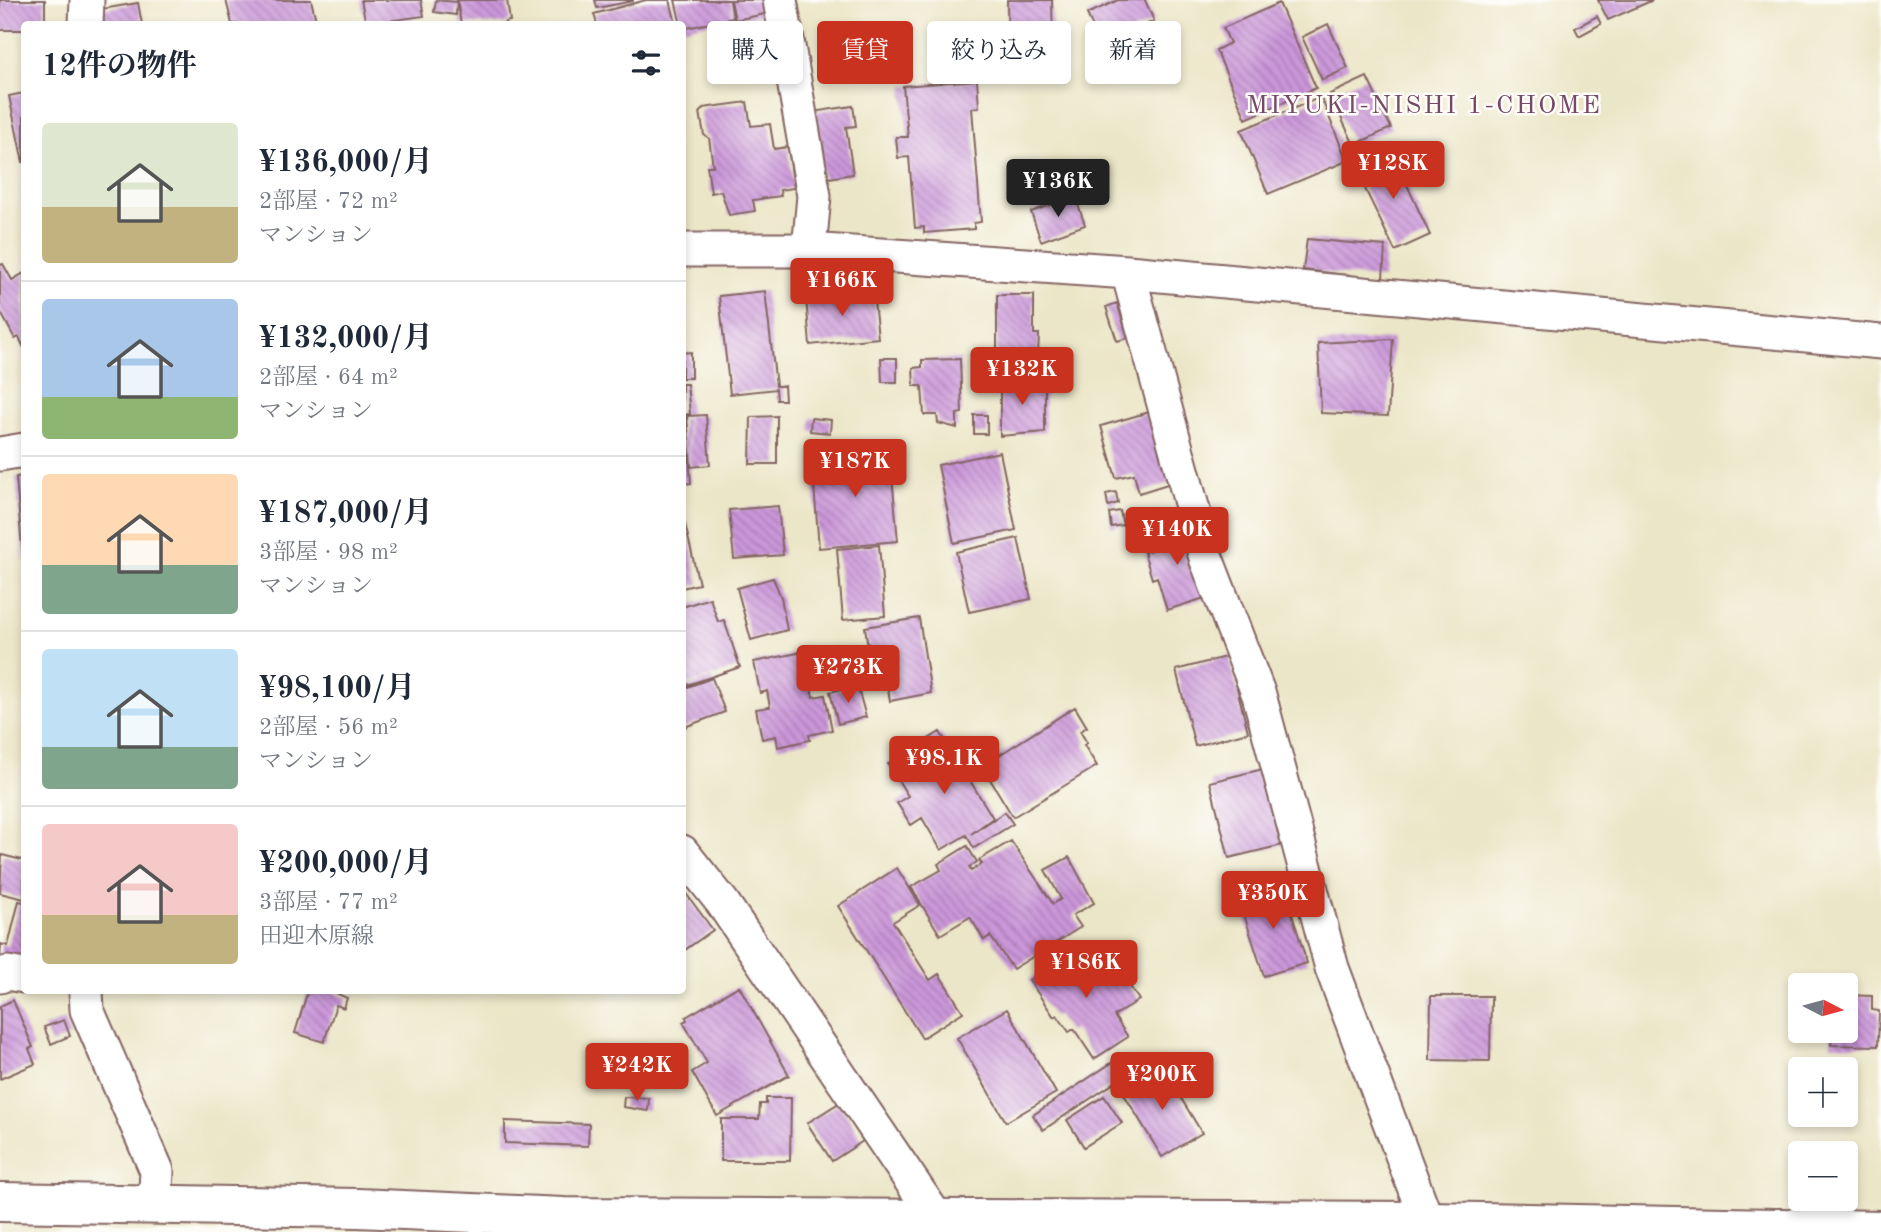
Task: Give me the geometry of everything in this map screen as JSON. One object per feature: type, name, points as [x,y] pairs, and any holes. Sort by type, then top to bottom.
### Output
[{"type":"main road","points":[[0,1202],[942,1226],[1881,1230]]},
{"type":"street","points":[[86,21],[87,0]]},
{"type":"street","points":[[780,0],[814,196],[809,250]]},
{"type":"street","points":[[686,250],[809,250],[1128,272],[1881,342]]},
{"type":"street","points":[[1128,272],[1206,558],[1258,695],[1332,968],[1430,1227]]},
{"type":"street","points":[[0,454],[21,450]]},
{"type":"street","points":[[686,857],[723,902],[942,1226]]},
{"type":"street","points":[[0,976],[7,973],[21,975]]},
{"type":"street","points":[[86,994],[87,1010],[157,1171],[155,1205]]},
{"type":"building","points":[[0,0],[45,0],[45,21],[21,21],[21,30],[0,30]]},
{"type":"building","points":[[226,0],[311,0],[316,21],[231,21]]},
{"type":"building","points":[[361,0],[421,0],[424,16],[365,21]]},
{"type":"building","points":[[436,0],[457,2],[456,15],[434,12]]},
{"type":"building","points":[[457,0],[507,0],[510,21],[460,21]]},
{"type":"building","points":[[595,0],[633,0],[633,1],[597,8]]},
{"type":"building","points":[[646,0],[670,0],[675,21],[596,21],[594,14]]},
{"type":"building","points":[[675,0],[730,0],[733,18],[707,21],[707,24],[686,28],[686,21],[680,21]]},
{"type":"building","points":[[731,0],[771,0],[774,12],[735,20]]},
{"type":"building","points":[[1007,0],[1052,0],[1052,21],[1007,21]]},
{"type":"building","points":[[1118,0],[1145,0],[1154,21],[1090,21],[1087,14]]},
{"type":"building","points":[[1598,0],[1653,0],[1608,20]]},
{"type":"building","points":[[138,3],[141,21],[104,21],[102,9]]},
{"type":"building","points":[[1279,3],[1316,88],[1246,119],[1216,50],[1230,43],[1223,28]]},
{"type":"building","points":[[1597,16],[1601,24],[1579,36],[1575,28]]},
{"type":"building","points":[[1328,24],[1348,68],[1322,80],[1302,37]]},
{"type":"building","points":[[1367,77],[1391,128],[1354,145],[1330,94]]},
{"type":"building","points":[[977,84],[979,107],[972,108],[981,222],[974,223],[974,229],[924,233],[924,227],[915,228],[909,157],[898,158],[896,137],[908,137],[903,86]]},
{"type":"building","points":[[21,94],[21,153],[9,96]]},
{"type":"building","points":[[1321,97],[1347,161],[1268,194],[1241,130]]},
{"type":"building","points":[[747,102],[751,126],[770,124],[774,149],[788,147],[794,188],[780,190],[781,196],[753,200],[755,211],[729,215],[721,191],[711,193],[707,166],[713,166],[709,138],[704,135],[700,112],[703,108]]},
{"type":"building","points":[[853,106],[856,126],[846,127],[853,174],[823,179],[812,112]]},
{"type":"building","points":[[1391,150],[1430,235],[1395,251],[1355,168]]},
{"type":"building","points":[[1075,196],[1085,225],[1041,241],[1031,212]]},
{"type":"building","points":[[1307,239],[1385,246],[1383,279],[1303,270]]},
{"type":"building","points":[[3,264],[12,280],[21,275],[21,341],[19,337],[15,339],[0,311],[0,265]]},
{"type":"building","points":[[811,273],[825,273],[825,283],[811,283]]},
{"type":"building","points":[[765,291],[776,386],[784,386],[785,400],[777,400],[776,389],[730,394],[719,296]]},
{"type":"building","points":[[873,292],[878,338],[810,345],[806,298]]},
{"type":"building","points":[[997,295],[1034,295],[1034,334],[1039,334],[1038,358],[997,358]]},
{"type":"building","points":[[1117,303],[1128,338],[1117,341],[1106,307]]},
{"type":"building","points":[[1393,339],[1388,416],[1321,413],[1318,343]]},
{"type":"building","points":[[691,352],[691,378],[686,378],[686,353]]},
{"type":"building","points":[[881,358],[897,358],[897,382],[882,382]]},
{"type":"building","points":[[960,359],[962,413],[957,414],[957,428],[938,423],[937,415],[924,415],[922,386],[914,386],[913,368],[922,367],[922,360]]},
{"type":"building","points":[[1006,362],[1036,362],[1036,375],[1006,375]]},
{"type":"building","points":[[1000,380],[1045,380],[1045,432],[1000,436]]},
{"type":"building","points":[[686,384],[687,384],[690,414],[686,414]]},
{"type":"building","points":[[1156,410],[1177,481],[1139,493],[1134,474],[1116,478],[1101,426]]},
{"type":"building","points":[[706,415],[710,465],[691,467],[687,416]]},
{"type":"building","points":[[974,415],[987,415],[987,434],[974,434]]},
{"type":"building","points":[[777,416],[777,464],[750,464],[751,417]]},
{"type":"building","points":[[686,418],[691,483],[686,484]]},
{"type":"building","points":[[811,418],[831,420],[830,433],[810,431]]},
{"type":"building","points":[[883,446],[883,454],[890,454],[898,541],[819,548],[812,460],[852,453],[852,449]]},
{"type":"building","points":[[1000,452],[1016,530],[954,543],[938,465]]},
{"type":"building","points":[[21,476],[21,536],[16,477]]},
{"type":"building","points":[[1116,492],[1118,503],[1108,506],[1106,494]]},
{"type":"building","points":[[778,506],[783,555],[734,559],[729,510]]},
{"type":"building","points":[[1120,511],[1123,525],[1111,527],[1109,513]]},
{"type":"building","points":[[1170,522],[1176,543],[1195,536],[1214,595],[1167,610],[1157,577],[1152,579],[1144,552],[1151,550],[1145,530]]},
{"type":"building","points":[[686,528],[699,584],[686,587]]},
{"type":"building","points":[[1018,538],[1031,599],[969,612],[956,552]]},
{"type":"building","points":[[879,545],[885,616],[843,620],[837,549]]},
{"type":"building","points":[[773,578],[781,597],[787,630],[751,640],[737,588]]},
{"type":"building","points":[[710,598],[718,622],[724,620],[740,667],[687,685],[686,606]]},
{"type":"building","points":[[919,618],[931,693],[890,701],[882,652],[869,654],[865,627]]},
{"type":"building","points":[[812,650],[819,681],[810,683],[813,697],[825,695],[832,730],[809,735],[810,740],[778,747],[776,736],[762,739],[756,709],[770,707],[767,691],[760,693],[754,662]]},
{"type":"building","points":[[1229,656],[1248,732],[1195,746],[1176,670]]},
{"type":"building","points":[[712,678],[725,712],[686,727],[686,688]]},
{"type":"building","points":[[857,685],[866,717],[838,724],[830,692]]},
{"type":"building","points":[[1075,707],[1087,727],[1080,731],[1087,743],[1084,745],[1097,766],[1013,817],[982,766]]},
{"type":"building","points":[[940,732],[993,818],[971,834],[1005,812],[1013,824],[974,848],[966,835],[941,850],[922,818],[911,825],[897,803],[908,796],[888,764]]},
{"type":"building","points":[[1263,769],[1282,845],[1229,858],[1210,782]]},
{"type":"building","points":[[1011,841],[1053,904],[1061,899],[1045,870],[1069,857],[1094,903],[1073,915],[1081,927],[1013,969],[990,936],[984,940],[970,917],[940,935],[911,887],[941,870],[938,864],[967,846],[977,862],[969,867],[971,871],[982,864],[979,860]]},
{"type":"building","points":[[2,855],[21,860],[21,898],[0,893]]},
{"type":"building","points":[[897,868],[920,905],[893,922],[930,980],[939,974],[963,1012],[922,1038],[838,906]]},
{"type":"building","points":[[1283,885],[1307,963],[1264,976],[1239,899]]},
{"type":"building","points":[[686,893],[713,930],[686,949]]},
{"type":"building","points":[[21,901],[21,967],[0,962],[1,944],[8,946]]},
{"type":"building","points":[[1078,948],[1096,975],[1114,963],[1139,1000],[1114,1016],[1128,1037],[1094,1059],[1074,1029],[1069,1032],[1057,1015],[1054,1017],[1029,980]]},
{"type":"building","points":[[739,986],[789,1075],[717,1116],[692,1072],[707,1063],[683,1022],[687,1020],[686,1017]]},
{"type":"building","points":[[307,994],[338,994],[347,998],[344,1008],[336,1005],[324,1042],[295,1033]]},
{"type":"building","points":[[1858,995],[1872,996],[1872,1010],[1879,1011],[1878,1046],[1831,1045],[1858,1043]]},
{"type":"building","points":[[1431,996],[1491,996],[1490,1061],[1430,1060]]},
{"type":"building","points":[[13,1000],[33,1047],[29,1049],[35,1064],[0,1079],[0,1006]]},
{"type":"building","points":[[1007,1009],[1056,1093],[1006,1122],[957,1038]]},
{"type":"building","points":[[64,1020],[70,1036],[51,1044],[44,1027]]},
{"type":"building","points":[[1116,1060],[1126,1075],[1043,1130],[1033,1115]]},
{"type":"building","points":[[1162,1067],[1202,1133],[1162,1157],[1122,1091]]},
{"type":"building","points":[[1104,1096],[1122,1123],[1084,1147],[1067,1120]]},
{"type":"building","points":[[624,1097],[649,1098],[648,1111],[623,1107]]},
{"type":"building","points":[[766,1098],[791,1098],[790,1161],[721,1161],[721,1119],[759,1119],[760,1104],[766,1104]]},
{"type":"building","points":[[839,1103],[863,1141],[832,1161],[807,1123]]},
{"type":"building","points":[[505,1121],[589,1124],[588,1146],[505,1143]]},
{"type":"district","name":"MIYUKI-NISHI 1-CHOME","points":[[1424,106]]}]
